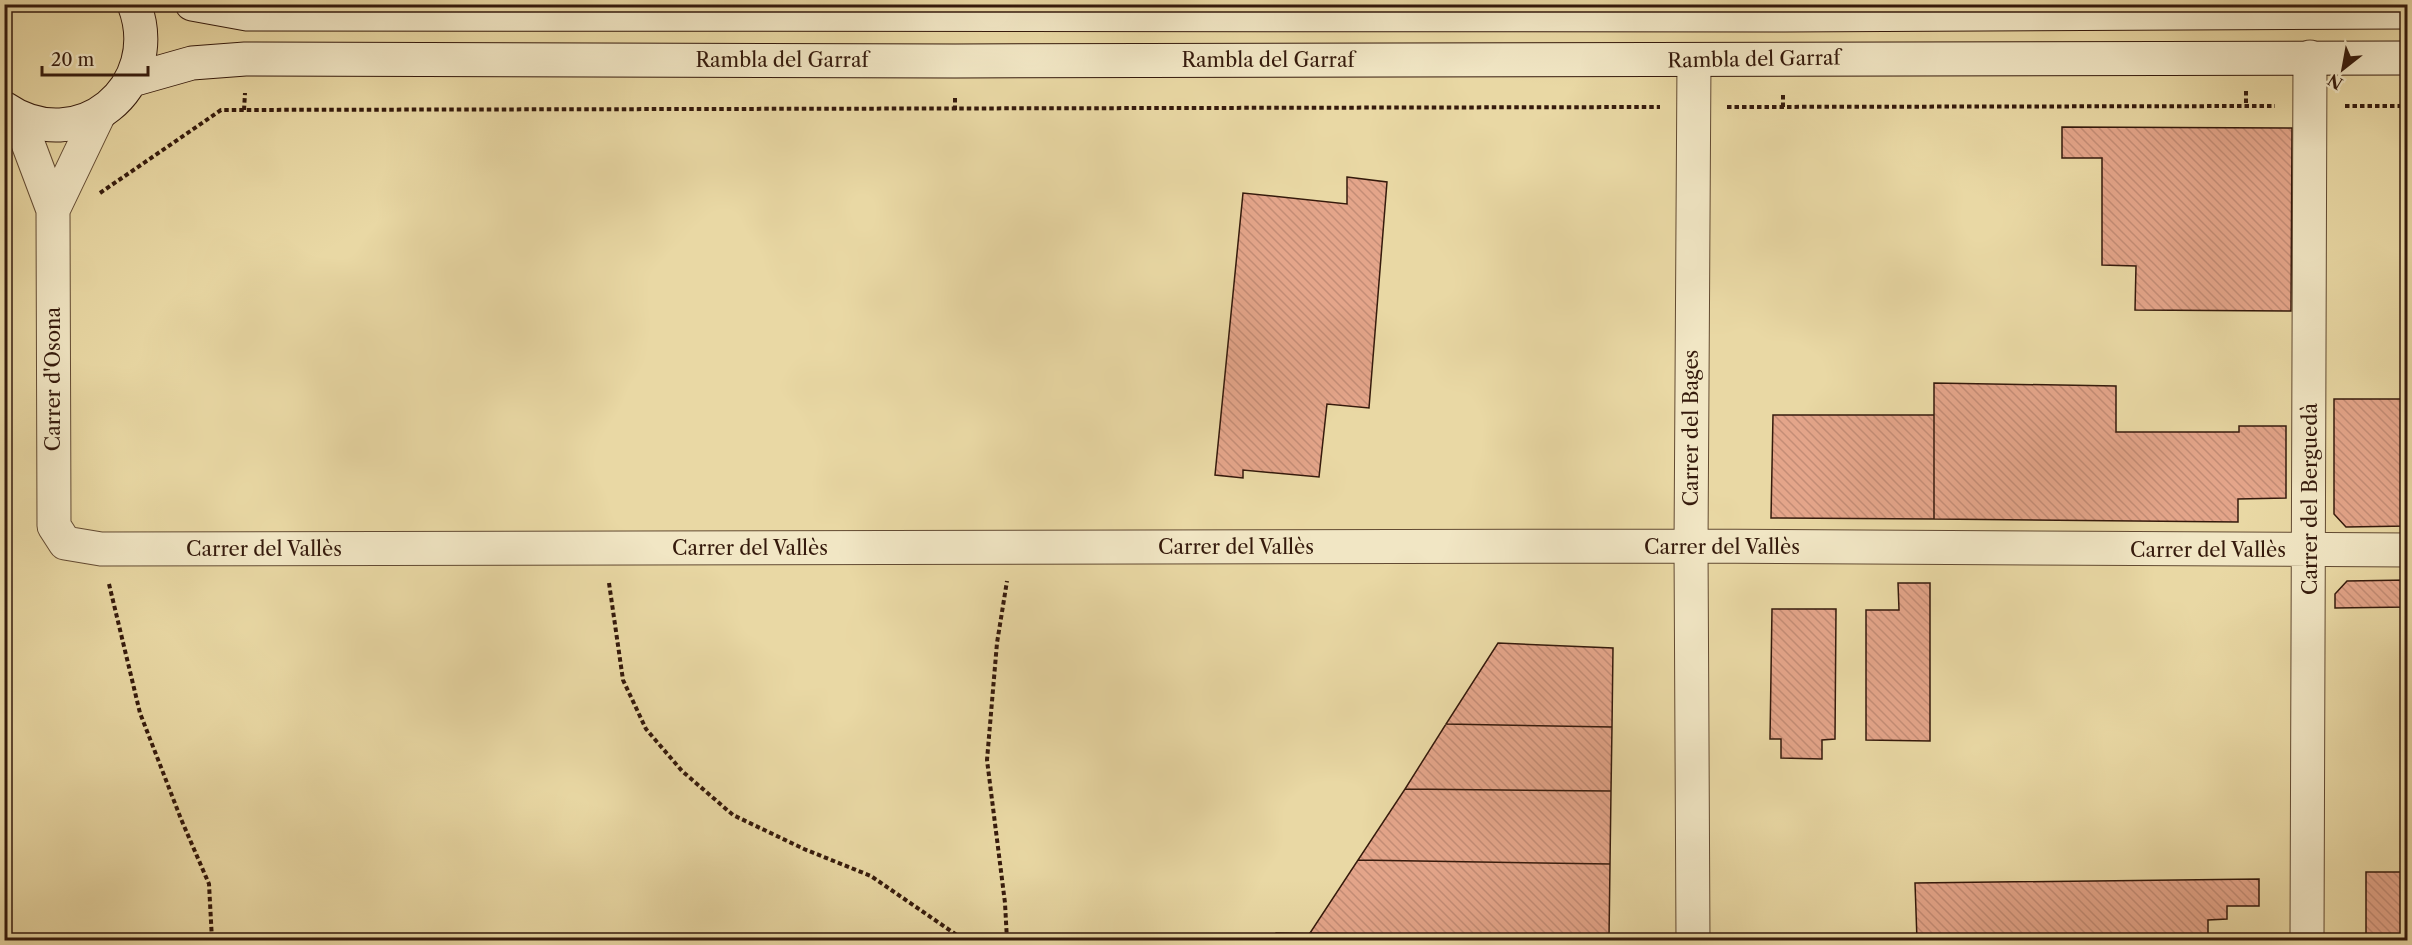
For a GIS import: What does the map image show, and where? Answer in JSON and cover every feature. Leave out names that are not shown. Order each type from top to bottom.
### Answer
[{"type":"street","points":[[11,112],[37,124],[58,125],[79,122],[99,114],[118,99],[132,80],[139,59],[141,38],[134,4]]},
{"type":"street","points":[[192,4],[247,14],[1019,10],[2408,12]]},
{"type":"street","name":"Carrer del Berguedà","points":[[2307,940],[2310,551],[2308,106],[2310,57]]},
{"type":"street","name":"Rambla del Garraf","points":[[132,80],[192,63],[245,59],[944,61],[2408,58]]},
{"type":"street","name":"Carrer del Bages","points":[[1693,940],[1690,546],[1694,60]]},
{"type":"street","name":"Carrer d'Osona","points":[[11,112],[53,210],[54,525],[65,543]]},
{"type":"street","name":"Carrer d'Osona","points":[[53,210],[99,114]]},
{"type":"street","name":"Carrer del Vallès","points":[[65,543],[101,549],[1690,546],[2408,550]]},
{"type":"path","points":[[53,210],[84,204],[220,110],[2408,106]]},
{"type":"path","points":[[1007,940],[1005,903],[987,760],[997,643],[1014,547]]},
{"type":"path","points":[[606,548],[623,680],[646,729],[682,771],[733,815],[804,849],[871,876],[964,940]]},
{"type":"path","points":[[101,549],[141,713],[181,819],[209,884],[212,940]]},
{"type":"building","points":[[2062,127],[2292,128],[2291,311],[2135,310],[2136,266],[2102,265],[2102,158],[2062,158]]},
{"type":"building","points":[[1347,177],[1387,182],[1369,408],[1327,404],[1319,477],[1243,470],[1243,478],[1215,475],[1243,193],[1347,204]]},
{"type":"building","points":[[1934,383],[2116,386],[2116,432],[2239,432],[2239,426],[2286,426],[2286,498],[2238,499],[2238,522],[1934,519]]},
{"type":"building","points":[[2334,399],[2408,399],[2408,526],[2346,527],[2334,514]]},
{"type":"building","points":[[1773,415],[1934,415],[1934,519],[1771,518]]},
{"type":"building","points":[[2408,580],[2408,607],[2335,608],[2335,594],[2347,581]]},
{"type":"building","points":[[1898,583],[1930,583],[1930,741],[1866,740],[1866,610],[1899,610]]},
{"type":"building","points":[[1772,609],[1836,609],[1835,739],[1822,740],[1822,759],[1781,758],[1781,739],[1770,739]]},
{"type":"building","points":[[1498,643],[1613,648],[1612,727],[1446,724]]},
{"type":"building","points":[[1446,724],[1612,727],[1611,791],[1405,789]]},
{"type":"building","points":[[1405,789],[1611,791],[1610,864],[1358,860]]},
{"type":"building","points":[[1358,860],[1610,864],[1609,938],[1310,933]]},
{"type":"building","points":[[2366,872],[2408,872],[2408,940],[2366,940]]},
{"type":"building","points":[[2259,879],[2259,906],[2227,906],[2227,919],[2208,920],[2208,940],[1917,940],[1915,883]]},
{"type":"building","points":[[1276,933],[1609,938],[1609,940],[1271,940]]}]
